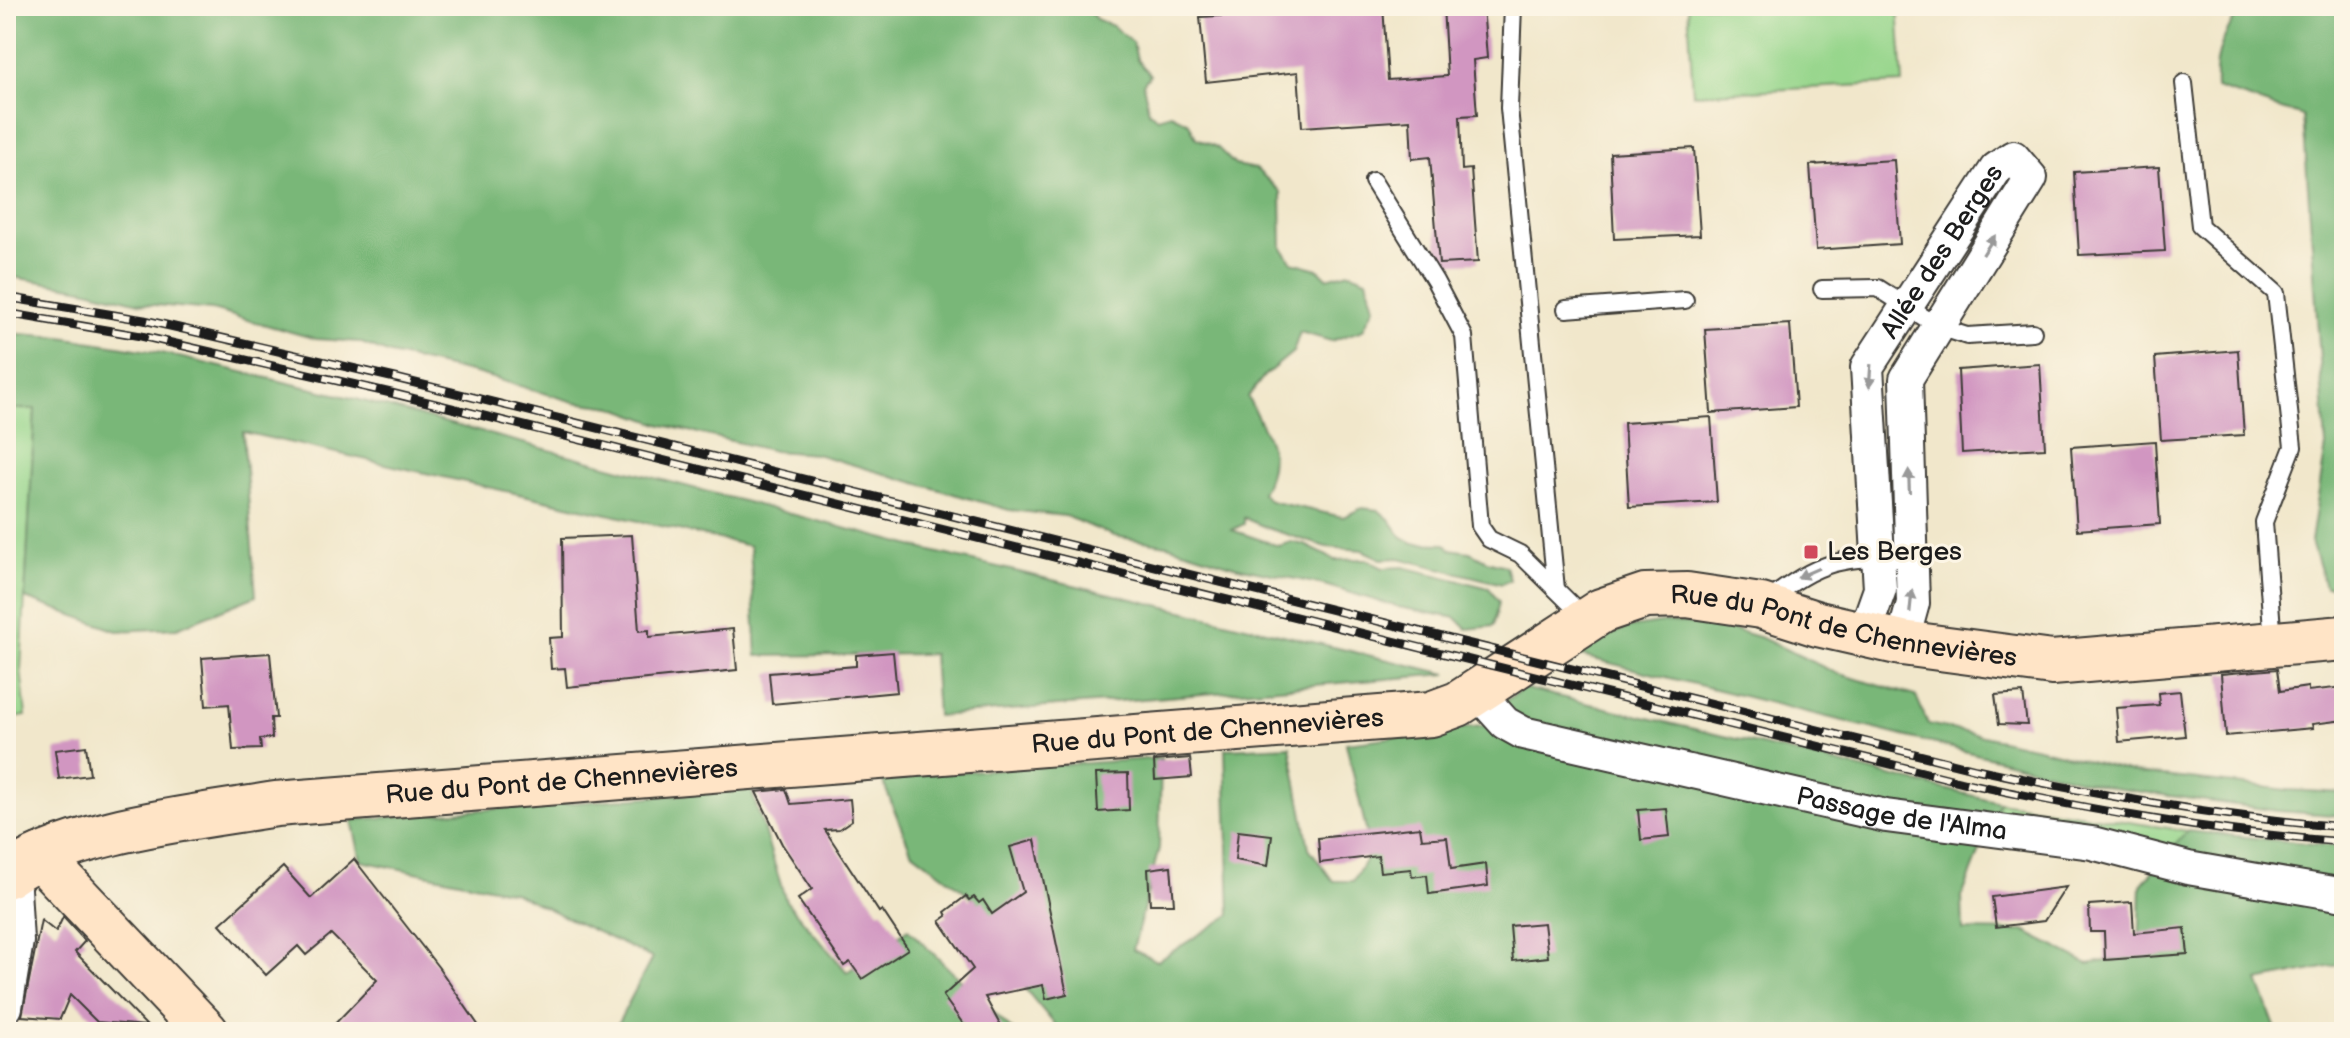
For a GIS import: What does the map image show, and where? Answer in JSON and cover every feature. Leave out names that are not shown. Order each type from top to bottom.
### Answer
[{"type":"main road","name":"Rue du Pont de Chennevières","points":[[20,868],[106,835],[276,804],[1431,714],[1458,704],[1601,611],[1645,596],[1687,595],[1761,606],[1818,624],[1883,638],[2052,663],[2344,638]]},
{"type":"main road","points":[[20,868],[206,1032]]},
{"type":"street","name":"Allée des Berges","points":[[1883,638],[1913,603],[1895,558],[1867,367],[1996,169],[2013,157],[2031,178],[1906,379],[1895,558]]},
{"type":"street","name":"Passage de l'Alma","points":[[1477,692],[1505,723],[1523,733],[1886,816],[2092,843],[2188,868],[2344,895]]},
{"type":"street","points":[[6,1007],[17,941],[20,868]]},
{"type":"lane","points":[[1513,6],[1509,108],[1556,589]]},
{"type":"lane","points":[[2184,83],[2200,226],[2276,293],[2293,447],[2264,522],[2273,643]]},
{"type":"lane","points":[[1373,181],[1435,281],[1464,336],[1480,526],[1489,539],[1520,554],[1587,620]]},
{"type":"lane","points":[[1822,289],[1878,288],[1939,327],[1967,336],[2033,332]]},
{"type":"lane","points":[[1566,309],[1685,300]]},
{"type":"lane","points":[[1761,606],[1797,578],[1834,562],[1850,558],[1895,558]]},
{"type":"green space","points":[[6,6],[1085,6],[1096,19],[1113,26],[1133,43],[1137,59],[1150,75],[1143,84],[1149,112],[1158,118],[1171,114],[1189,123],[1196,138],[1217,147],[1235,165],[1256,169],[1281,192],[1282,248],[1292,262],[1318,269],[1327,278],[1349,272],[1367,279],[1374,307],[1363,330],[1331,341],[1300,332],[1293,352],[1264,376],[1248,397],[1271,454],[1268,478],[1262,493],[1270,501],[1343,517],[1362,508],[1378,510],[1402,537],[1413,543],[1445,544],[1450,549],[1470,552],[1506,566],[1510,580],[1502,584],[1399,558],[1381,559],[1362,550],[1326,547],[1244,518],[1244,524],[1232,530],[1279,546],[1291,542],[1305,545],[1335,560],[1365,559],[1383,568],[1403,567],[1489,588],[1499,602],[1494,626],[1467,629],[1456,618],[1398,607],[1324,585],[1238,567],[1167,545],[1114,536],[1065,516],[1009,510],[816,454],[774,451],[659,424],[613,407],[574,402],[479,374],[390,354],[359,342],[316,339],[212,310],[143,304],[84,289],[6,276]]},
{"type":"green space","points":[[1688,6],[1898,6],[1903,83],[1693,94]]},
{"type":"green space","points":[[2242,6],[2344,6],[2344,587],[2325,587],[2311,541],[2326,446],[2303,116],[2216,88],[2222,44]]},
{"type":"green space","points":[[6,333],[61,337],[162,353],[360,400],[939,553],[1447,674],[937,716],[933,654],[757,656],[750,546],[243,432],[256,596],[177,628],[117,631],[25,598],[35,409],[6,409]]},
{"type":"green space","points":[[6,409],[35,409],[21,669],[26,716],[6,719]]},
{"type":"green space","points":[[1667,622],[1717,625],[1762,638],[1836,673],[1916,696],[1928,724],[2136,773],[2344,793],[2344,816],[2278,811],[2113,788],[1569,653],[1626,628]]},
{"type":"green space","points":[[1523,688],[1999,802],[1962,897],[1963,930],[2024,931],[2088,964],[2139,956],[2141,885],[2187,831],[2344,847],[2344,964],[2258,981],[2277,1032],[1061,1032],[1026,990],[997,924],[966,892],[911,851],[881,777],[1161,758],[1159,848],[1133,950],[1157,961],[1230,915],[1225,749],[1290,746],[1309,848],[1333,881],[1353,881],[1371,851],[1346,743],[1489,725],[1503,703]]},
{"type":"green space","points":[[751,789],[786,901],[847,972],[908,929],[1014,1032],[620,1032],[616,1027],[652,958],[513,892],[361,861],[352,820]]},
{"type":"green space","points":[[1999,802],[2187,831],[2170,850],[1996,810]]},
{"type":"building","points":[[1300,6],[1383,6],[1388,80],[1447,76],[1443,6],[1483,6],[1487,58],[1473,60],[1477,115],[1460,116],[1462,170],[1471,169],[1478,262],[1439,264],[1430,157],[1412,159],[1410,120],[1302,127],[1298,72],[1206,82],[1200,17]]},
{"type":"building","points":[[1694,148],[1700,235],[1614,239],[1610,153]]},
{"type":"building","points":[[1894,160],[1900,244],[1816,250],[1810,165]]},
{"type":"building","points":[[2159,167],[2165,251],[2079,255],[2074,172]]},
{"type":"building","points":[[1790,324],[1796,407],[1711,413],[1705,329]]},
{"type":"building","points":[[2238,350],[2244,435],[2161,440],[2155,357]]},
{"type":"building","points":[[2040,364],[2045,448],[1962,453],[1958,370]]},
{"type":"building","points":[[1711,417],[1717,502],[1629,507],[1624,423]]},
{"type":"building","points":[[2155,441],[2160,524],[2077,530],[2071,447]]},
{"type":"building","points":[[632,535],[639,631],[649,630],[649,637],[733,629],[737,670],[567,687],[565,668],[551,669],[549,638],[563,637],[562,538]]},
{"type":"building","points":[[893,652],[897,692],[772,704],[769,673],[856,666],[856,655]]},
{"type":"building","points":[[270,653],[276,718],[271,718],[272,738],[260,739],[261,749],[233,750],[229,704],[206,706],[202,658]]},
{"type":"building","points":[[2277,669],[2280,691],[2344,687],[2344,720],[2312,724],[2313,728],[2226,736],[2221,674]]},
{"type":"building","points":[[2180,691],[2185,736],[2119,742],[2116,708],[2159,705],[2158,693]]},
{"type":"building","points":[[2023,693],[2027,725],[1999,724],[1995,695]]},
{"type":"building","points":[[86,746],[90,775],[59,779],[55,750]]},
{"type":"building","points":[[1190,758],[1192,777],[1155,780],[1154,761]]},
{"type":"building","points":[[1128,773],[1129,810],[1098,812],[1096,774]]},
{"type":"building","points":[[786,789],[791,804],[850,799],[852,820],[839,829],[825,830],[879,912],[882,910],[908,949],[862,979],[850,962],[844,966],[798,899],[812,889],[782,844],[756,792]]},
{"type":"building","points":[[1666,808],[1669,837],[1641,840],[1638,810]]},
{"type":"building","points":[[1420,827],[1422,839],[1447,837],[1451,869],[1486,864],[1488,886],[1429,894],[1427,875],[1412,877],[1411,869],[1380,872],[1378,856],[1320,863],[1318,838]]},
{"type":"building","points":[[1238,831],[1272,835],[1268,866],[1235,860]]},
{"type":"building","points":[[1035,840],[1067,994],[1046,999],[1043,985],[985,997],[1004,1032],[969,1032],[943,996],[973,969],[940,921],[947,916],[945,912],[966,896],[969,900],[974,897],[979,903],[983,900],[992,914],[1023,892],[1010,847]]},
{"type":"building","points":[[354,859],[439,968],[483,1032],[327,1032],[377,980],[331,934],[306,955],[298,946],[266,975],[220,924],[283,867],[311,898]]},
{"type":"building","points":[[1171,866],[1174,904],[1150,904],[1148,869]]},
{"type":"building","points":[[2066,887],[2044,921],[1996,927],[1992,897]]},
{"type":"building","points":[[2132,902],[2134,933],[2185,928],[2188,954],[2105,960],[2104,932],[2090,932],[2089,905]]},
{"type":"building","points":[[63,917],[85,941],[75,952],[147,1026],[97,1022],[70,995],[60,1019],[22,1016],[41,920],[56,932]]},
{"type":"building","points":[[1544,923],[1548,957],[1513,961],[1510,926]]},
{"type":"railway","points":[[6,297],[144,320],[395,378],[1976,769],[2159,804],[2344,827]]},
{"type":"railway","points":[[6,313],[141,336],[391,393],[1971,784],[2157,820],[2344,842]]},
{"type":"place","name":"Les Berges","points":[[1811,552]]}]
